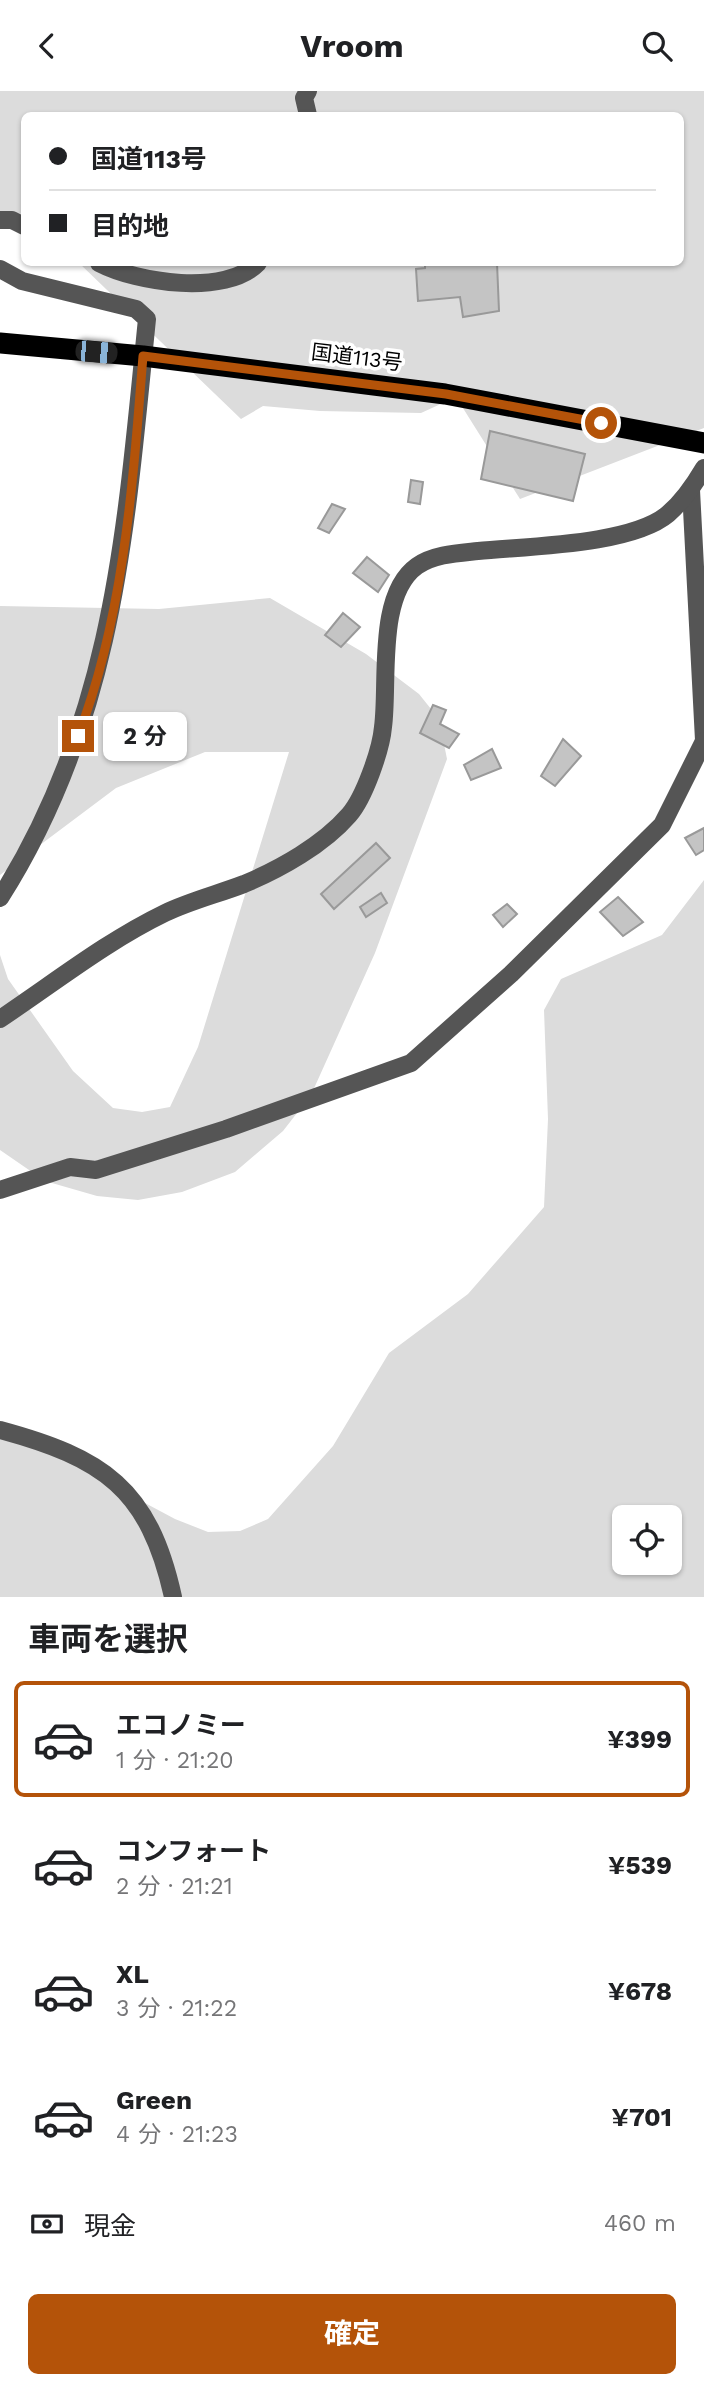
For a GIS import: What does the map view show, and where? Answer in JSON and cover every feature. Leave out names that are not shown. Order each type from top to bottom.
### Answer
[{"type":"highway","name":"国道113号","points":[[0,343],[143,356],[446,394],[704,443]]},
{"type":"street","points":[[307,112],[304,99],[308,91]]},
{"type":"street","points":[[0,220],[12,220],[21,224]]},
{"type":"street","points":[[108,266],[151,280],[209,283],[248,273],[255,266]]},
{"type":"street","points":[[0,269],[22,281],[136,309],[147,319],[126,524],[108,632],[86,714],[52,801],[0,898]]},
{"type":"street","points":[[0,1019],[163,914],[243,884],[282,864],[327,836],[351,813],[378,753],[383,727],[386,642],[396,600],[404,581],[416,567],[428,560],[461,553],[614,536],[667,515],[691,490],[704,468]]},
{"type":"street","points":[[0,1190],[70,1167],[96,1170],[226,1129],[411,1063],[511,974],[662,825],[704,739],[691,490]]},
{"type":"street","points":[[0,1430],[83,1459],[114,1479],[136,1504],[155,1537],[173,1597]]},
{"type":"shaded area","points":[[0,91],[704,91],[704,428],[520,499],[456,397],[421,413],[320,411],[263,406],[241,419],[82,266],[684,266],[684,112],[21,112],[21,214],[0,212]]},
{"type":"shaded area","points":[[270,598],[366,654],[419,694],[439,719],[447,759],[375,953],[311,1095],[283,1131],[235,1172],[182,1192],[138,1200],[97,1196],[45,1181],[0,1150],[0,955],[8,979],[73,1071],[113,1108],[142,1112],[170,1107],[198,1047],[289,752],[205,752],[116,788],[0,875],[0,606],[159,609]]},
{"type":"shaded area","points":[[704,880],[704,1597],[0,1597],[0,1433],[25,1439],[175,1519],[208,1532],[240,1531],[268,1519],[333,1446],[389,1353],[468,1294],[544,1207],[548,1119],[544,1010],[561,979],[662,935]]},
{"type":"building","points":[[497,266],[499,311],[463,317],[460,297],[418,301],[416,269]]},
{"type":"building","points":[[490,431],[585,454],[573,501],[481,479]]},
{"type":"building","points":[[411,480],[423,482],[420,504],[408,502]]},
{"type":"building","points":[[332,504],[345,509],[329,533],[318,528]]},
{"type":"building","points":[[367,557],[389,575],[378,592],[353,573]]},
{"type":"building","points":[[343,613],[360,627],[341,647],[325,635]]},
{"type":"building","points":[[433,705],[446,710],[440,724],[459,734],[449,748],[420,733]]},
{"type":"building","points":[[563,739],[581,756],[555,786],[541,776]]},
{"type":"building","points":[[492,749],[501,768],[471,780],[464,765]]},
{"type":"building","points":[[704,828],[704,850],[696,855],[685,838]]},
{"type":"building","points":[[376,843],[390,858],[334,909],[321,894]]},
{"type":"building","points":[[381,893],[387,903],[366,917],[360,907]]},
{"type":"building","points":[[618,897],[643,922],[623,936],[600,912]]},
{"type":"building","points":[[507,904],[517,914],[503,927],[493,915]]},
{"type":"route","points":[[78,736],[108,632],[124,537],[143,356],[446,394],[601,423]]}]
